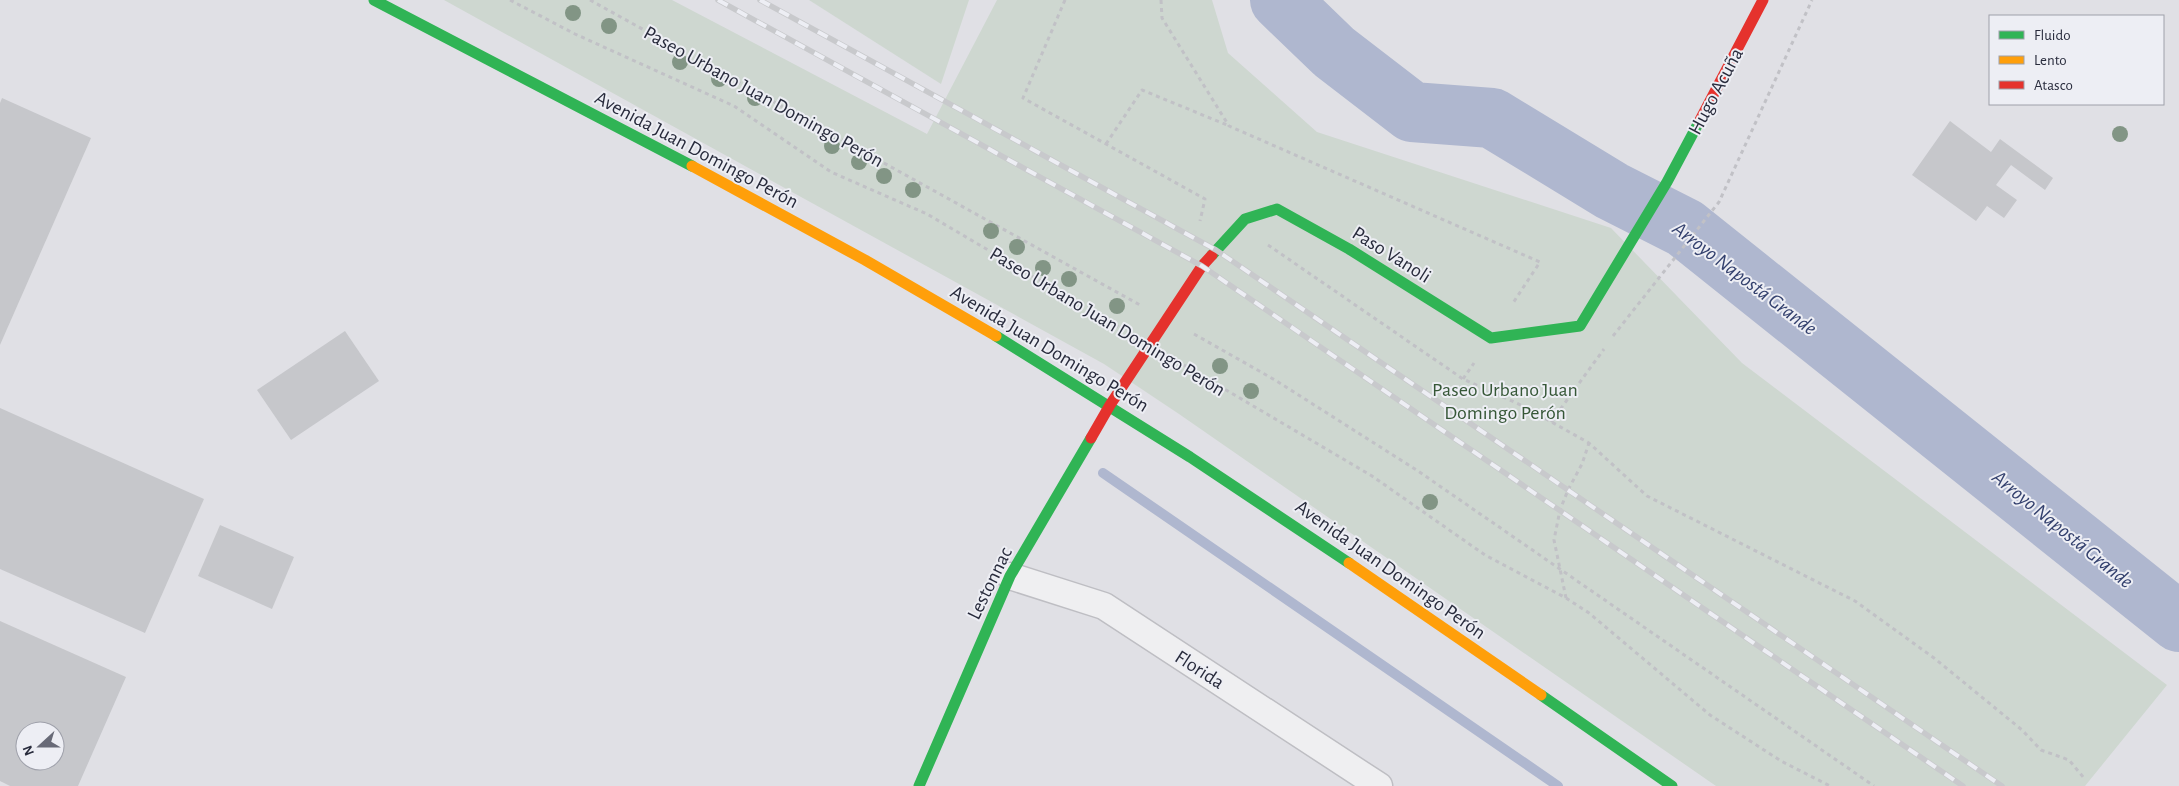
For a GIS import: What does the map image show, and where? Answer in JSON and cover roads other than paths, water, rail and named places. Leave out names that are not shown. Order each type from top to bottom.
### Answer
[{"type":"main road","name":"Avenida Juan Domingo Perón","points":[[374,0],[682,160],[1020,350],[1289,521],[1672,786]]},
{"type":"main road","name":"Hugo Acuña","points":[[1491,338],[1580,326],[1668,182],[1763,0]]},
{"type":"main road","name":"Paso Vanoli","points":[[1110,406],[1202,266],[1245,219],[1277,208],[1349,249],[1491,338]]},
{"type":"main road","name":"Lestonnac","points":[[919,786],[1010,576],[1110,406]]},
{"type":"street","name":"Florida","points":[[1010,576],[1104,606],[1344,776],[1379,786]]},
{"type":"waterway","name":"Arroyo Napostá Grande","points":[[1280,0],[1334,52],[1412,112],[1492,118],[1612,191],[1685,228],[2179,622]]},
{"type":"waterway","points":[[1103,473],[1558,786]]},
{"type":"railway","points":[[718,0],[1202,266],[1963,786]]},
{"type":"railway","points":[[760,0],[1216,250],[2002,786]]},
{"type":"park label","name":"Paseo Urbano Juan Domingo Perón","points":[[1505,400]]}]
